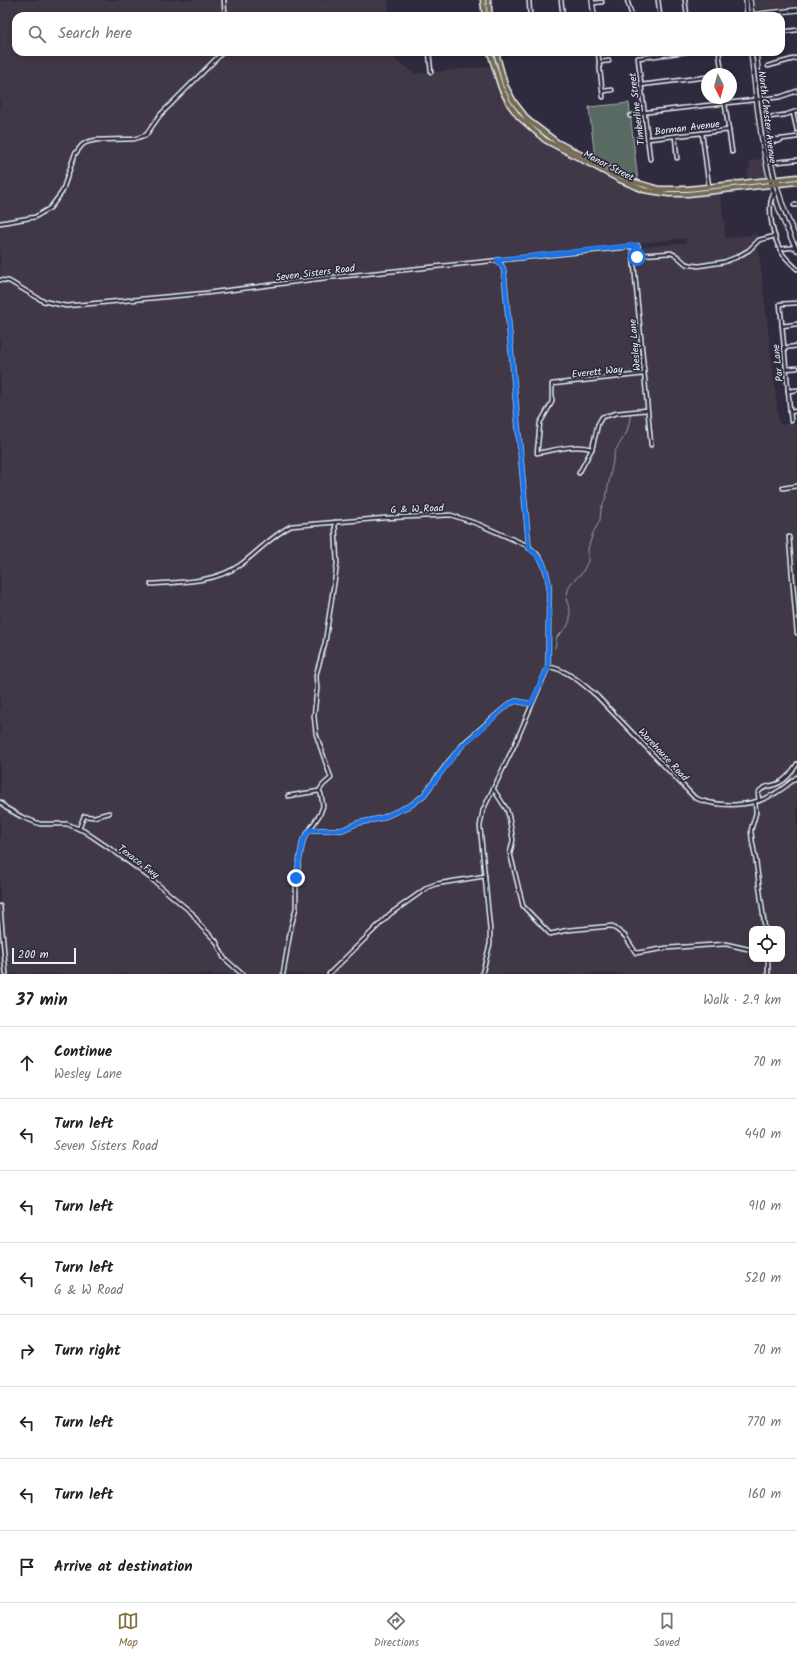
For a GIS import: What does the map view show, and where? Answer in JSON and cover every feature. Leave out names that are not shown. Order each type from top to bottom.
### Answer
[{"type":"main road","points":[[483,0],[484,12]]},
{"type":"main road","points":[[488,0],[490,12]]},
{"type":"main road","points":[[746,0],[747,12]]},
{"type":"main road","points":[[750,0],[752,12]]},
{"type":"main road","points":[[592,2],[593,12]]},
{"type":"main road","points":[[779,12],[797,10]]},
{"type":"main road","name":"Manor Street","points":[[491,56],[500,87],[519,118],[545,140],[620,180],[644,190],[669,194],[688,194],[797,182]]},
{"type":"main road","name":"Manor Street","points":[[497,56],[503,80],[514,102],[528,120],[553,139],[622,176],[645,185],[669,190],[797,177]]},
{"type":"main road","name":"North Chester Avenue","points":[[752,56],[763,154],[784,211],[797,240]]},
{"type":"main road","name":"North Chester Avenue","points":[[757,56],[772,180]]},
{"type":"main road","name":"North Chester Avenue","points":[[774,185],[773,195],[796,248]]},
{"type":"street","points":[[224,0],[226,12]]},
{"type":"street","points":[[529,0],[530,12]]},
{"type":"street","points":[[562,0],[563,12]]},
{"type":"street","points":[[627,0],[631,12]]},
{"type":"street","points":[[658,0],[660,12]]},
{"type":"street","points":[[685,0],[686,12]]},
{"type":"street","points":[[592,2],[602,2]]},
{"type":"street","points":[[785,32],[797,30]]},
{"type":"street","points":[[0,223],[35,217],[44,213],[61,196],[72,158],[82,145],[96,140],[134,139],[146,135],[160,115],[220,56]]},
{"type":"street","points":[[429,56],[431,72]]},
{"type":"street","points":[[598,56],[603,97]]},
{"type":"street","name":"Timberline Street","points":[[650,159],[638,58],[654,56]]},
{"type":"street","points":[[720,56],[721,68]]},
{"type":"street","points":[[768,66],[797,58]]},
{"type":"street","points":[[599,62],[609,61]]},
{"type":"street","points":[[641,85],[701,78]]},
{"type":"street","points":[[603,91],[612,90]]},
{"type":"street","points":[[737,102],[784,96],[797,91]]},
{"type":"street","points":[[630,116],[644,112],[716,104]]},
{"type":"street","points":[[725,104],[732,152]]},
{"type":"street","points":[[769,116],[793,113],[797,111]]},
{"type":"street","points":[[793,113],[797,130]]},
{"type":"street","name":"Borman Avenue","points":[[648,139],[729,130]]},
{"type":"street","points":[[702,133],[710,187]]},
{"type":"street","points":[[675,136],[677,158]]},
{"type":"street","points":[[766,141],[779,141],[782,138],[797,137]]},
{"type":"street","points":[[777,162],[797,160]]},
{"type":"street","points":[[773,195],[771,206],[775,236],[780,249],[787,260],[797,269]]},
{"type":"street","points":[[634,261],[640,255],[670,253],[677,256],[686,264],[698,266],[724,262],[749,250],[759,240],[775,236]]},
{"type":"street","name":"Wesley Lane","points":[[638,246],[633,252],[651,445]]},
{"type":"street","name":"Seven Sisters Road","points":[[0,280],[8,281],[43,300],[66,306],[207,293],[325,278],[638,246]]},
{"type":"street","points":[[780,249],[796,248]]},
{"type":"street","points":[[497,260],[504,272],[529,548]]},
{"type":"street","name":"Par Lane","points":[[791,420],[780,304],[797,303]]},
{"type":"street","points":[[782,326],[797,324]]},
{"type":"street","points":[[783,348],[797,346]]},
{"type":"street","points":[[786,370],[797,368]]},
{"type":"street","name":"Everett Way","points":[[592,449],[570,448],[537,453],[540,423],[552,402],[552,384],[644,374]]},
{"type":"street","points":[[788,391],[797,390]]},
{"type":"street","points":[[579,473],[592,449],[598,424],[602,418],[617,413],[647,410]]},
{"type":"street","points":[[790,412],[797,411]]},
{"type":"street","points":[[783,488],[797,486]]},
{"type":"street","name":"G & W Road","points":[[151,584],[203,580],[219,576],[240,565],[280,532],[291,526],[384,518],[452,515],[478,524],[529,548],[542,561],[549,585],[548,667],[515,744],[483,810],[481,820],[484,876],[490,930],[490,944],[482,974]]},
{"type":"street","points":[[288,796],[319,791],[331,778],[316,734],[314,716],[317,688],[316,675],[325,644],[337,564],[335,522]]},
{"type":"street","points":[[789,537],[797,632]]},
{"type":"street","name":"Warehouse Road","points":[[548,667],[556,668],[586,686],[695,798],[708,803],[722,804],[757,802],[775,794],[797,777]]},
{"type":"street","points":[[310,830],[342,830],[358,823],[382,818],[411,805],[424,795],[459,749],[509,704],[516,701],[531,704]]},
{"type":"street","points":[[765,926],[752,840],[752,825],[756,813],[758,793],[760,789],[778,784],[788,777],[797,764]]},
{"type":"street","points":[[494,790],[509,817],[513,840],[510,852],[523,906],[550,934],[568,930],[612,926],[625,936],[636,953],[667,948],[726,944],[749,949]]},
{"type":"street","points":[[282,974],[290,927],[296,908],[297,870],[303,840],[323,806],[319,791]]},
{"type":"street","name":"Texaco Fwy","points":[[0,802],[6,808],[22,817],[40,824],[67,824],[84,831],[118,854],[149,877],[192,913],[201,926],[216,941],[224,958],[242,974]]},
{"type":"street","points":[[79,829],[84,816],[94,817],[108,813]]},
{"type":"street","points":[[329,974],[390,914],[428,887],[436,884],[484,876]]},
{"type":"street","points":[[0,906],[6,974]]},
{"type":"street","points":[[768,962],[768,974]]},
{"type":"shaded area","points":[[0,0],[388,0],[389,12],[12,12],[12,56],[395,56],[397,61],[416,74],[490,66],[496,82],[499,109],[498,89],[516,116],[545,141],[586,160],[624,185],[642,192],[658,196],[674,197],[720,193],[726,238],[757,234],[779,424],[797,424],[797,974],[0,974]],"holes":[[[686,238],[686,243],[516,259],[516,257]]]},
{"type":"shaded area","points":[[753,0],[796,0],[797,6],[755,10]]},
{"type":"shaded area","points":[[762,159],[766,178],[748,180],[747,170],[750,169],[749,161]]},
{"type":"green space","points":[[629,103],[638,181],[595,159],[589,107]]},
{"type":"waterway","points":[[555,648],[557,637],[567,627],[570,620],[570,610],[566,599],[568,590],[571,583],[582,573],[588,561],[588,549],[593,533],[600,520],[601,509],[606,497],[615,451],[627,432],[631,413]]},
{"type":"route","points":[[296,878],[302,853],[303,840],[305,835],[310,830],[338,831],[358,823],[382,818],[404,809],[424,795],[459,749],[509,704],[516,701],[531,704],[548,667],[549,585],[542,561],[536,553],[529,548],[504,272],[501,264],[497,260],[637,245],[638,246],[633,252],[634,261],[637,257]]}]
